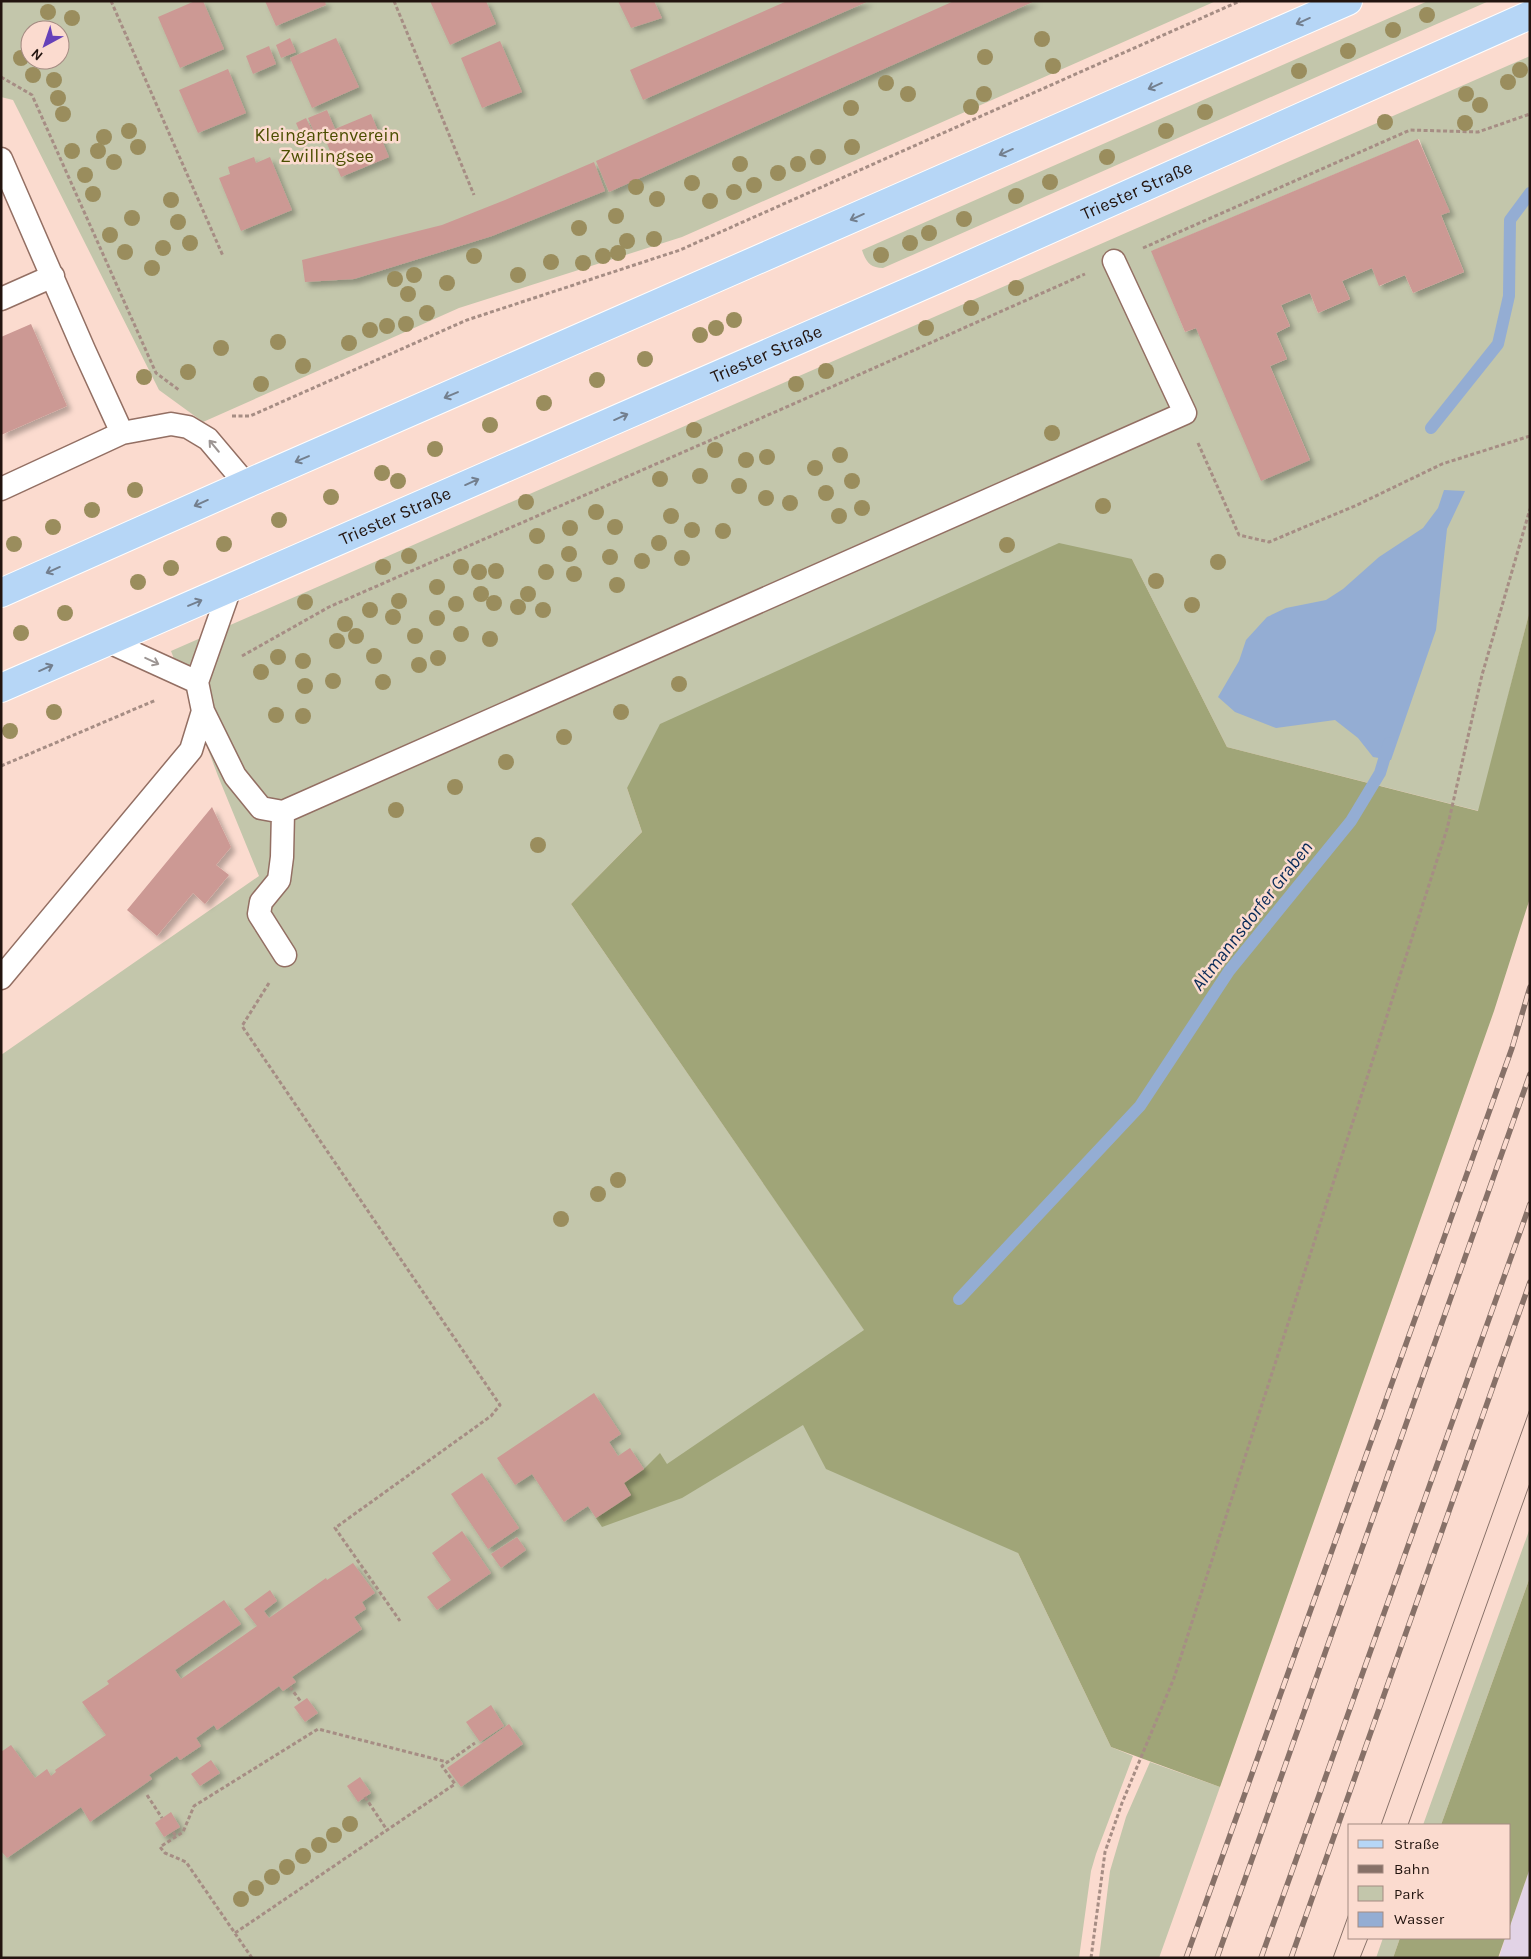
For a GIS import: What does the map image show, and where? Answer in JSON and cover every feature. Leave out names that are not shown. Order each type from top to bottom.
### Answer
[{"type":"main road","points":[[1,593],[1348,1]]},
{"type":"main road","name":"Triester Straße","points":[[1,688],[929,282],[1530,15]]},
{"type":"lane","points":[[1,159],[122,433]]},
{"type":"lane","points":[[230,588],[197,682],[203,711],[235,776],[261,808],[283,812],[1185,413],[1114,261]]},
{"type":"lane","points":[[1,299],[53,276]]},
{"type":"lane","points":[[1,489],[122,433],[171,424],[188,427],[208,440],[246,484]]},
{"type":"lane","points":[[107,641],[197,682]]},
{"type":"lane","points":[[1,978],[191,750],[203,711]]},
{"type":"lane","points":[[283,812],[282,857],[279,880],[261,902],[259,914],[285,954]]},
{"type":"path","points":[[111,1],[223,256]]},
{"type":"path","points":[[394,1],[474,195]]},
{"type":"path","points":[[223,415],[250,416],[467,320],[680,250],[1240,1]]},
{"type":"path","points":[[1,77],[32,95],[156,373],[185,394]]},
{"type":"path","points":[[1,766],[197,682],[329,607],[791,405],[1410,130],[1478,132],[1530,114]]},
{"type":"path","points":[[1185,413],[1239,536],[1269,542],[1357,505],[1442,464],[1530,436]]},
{"type":"path","points":[[1091,1958],[1105,1852],[1122,1803],[1174,1678],[1447,829],[1482,675],[1530,509]]},
{"type":"path","points":[[285,954],[242,1026],[500,1405],[491,1416],[335,1528],[400,1621]]},
{"type":"path","points":[[290,1687],[301,1702]]},
{"type":"path","points":[[252,1958],[186,1862],[165,1853],[160,1847],[183,1832],[194,1806],[318,1729],[447,1762]]},
{"type":"path","points":[[235,1933],[455,1784],[442,1766],[475,1743]]},
{"type":"path","points":[[147,1795],[162,1818]]},
{"type":"path","points":[[365,1797],[387,1830]]},
{"type":"path","points":[[172,1832],[176,1836]]},
{"type":"shaded area","points":[[1530,1868],[1530,1958],[1499,1958],[1505,1939],[1511,1939],[1511,1923]]},
{"type":"green space","name":"Kleingartenverein Zwillingsee","points":[[1,1],[1216,1],[682,237],[459,308],[203,422],[159,390],[13,100],[1,97]]},
{"type":"green space","points":[[1428,1],[1489,1],[883,268],[869,264],[865,258],[862,250]]},
{"type":"green space","points":[[1530,56],[1530,610],[1479,811],[1227,747],[1132,559],[627,788],[642,832],[571,904],[1018,1553],[1111,1747],[1133,1756],[1091,1871],[1079,1958],[1,1958],[1,1055],[259,876],[218,776],[171,651]],"holes":[[[1419,139],[1449,211],[1441,215],[1464,272],[1413,293],[1405,275],[1380,286],[1372,268],[1342,281],[1350,299],[1318,313],[1310,293],[1281,305],[1290,326],[1276,333],[1287,359],[1270,366],[1310,460],[1196,328],[1185,332],[1152,251]]]},
{"type":"green space","points":[[1059,543],[1132,559],[1227,747],[1478,811],[1530,610],[1530,898],[1494,1011],[1220,1787],[1111,1747],[1018,1553],[826,1469],[803,1425],[682,1498],[602,1527],[596,1518],[631,1495],[624,1483],[644,1469],[660,1453],[667,1464],[864,1330],[571,904],[642,832],[627,788],[660,724]]},
{"type":"green space","points":[[1530,1528],[1530,1577],[1441,1824],[1423,1824]]},
{"type":"green space","points":[[1530,1577],[1530,1868],[1511,1923],[1511,1824],[1441,1824]]},
{"type":"green space","points":[[1150,1762],[1220,1787],[1159,1958],[1099,1958],[1110,1871],[1126,1817]]},
{"type":"green space","points":[[1383,1939],[1400,1939],[1393,1958],[1376,1958]]},
{"type":"green space","points":[[1400,1939],[1505,1939],[1498,1958],[1393,1958]]},
{"type":"water","points":[[1444,490],[1465,491],[1447,529],[1436,630],[1391,760],[1373,757],[1358,738],[1335,720],[1276,728],[1235,712],[1218,697],[1239,661],[1246,640],[1267,617],[1286,608],[1326,600],[1343,589],[1379,557],[1423,528],[1438,508]]},
{"type":"building","points":[[195,1],[203,1],[224,49],[180,68],[158,17]]},
{"type":"building","points":[[265,1],[325,1],[326,5],[276,26]]},
{"type":"building","points":[[430,1],[486,1],[496,24],[450,45]]},
{"type":"building","points":[[618,1],[654,1],[662,18],[631,28]]},
{"type":"building","points":[[787,1],[869,1],[643,100],[630,70]]},
{"type":"building","points":[[954,1],[1035,1],[609,192],[596,161]]},
{"type":"building","points":[[290,38],[296,52],[281,58],[276,45]]},
{"type":"building","points":[[336,38],[359,87],[312,108],[290,58]]},
{"type":"building","points":[[500,41],[522,92],[482,108],[461,58]]},
{"type":"building","points":[[269,46],[276,64],[253,74],[246,56]]},
{"type":"building","points":[[228,69],[246,113],[198,133],[179,90]]},
{"type":"building","points":[[327,110],[335,129],[371,114],[389,157],[341,177],[323,134],[316,137],[308,118]]},
{"type":"building","points":[[306,118],[313,132],[302,137],[296,123]]},
{"type":"building","points":[[1418,139],[1450,212],[1441,215],[1464,272],[1413,293],[1405,275],[1379,286],[1372,268],[1342,281],[1350,299],[1318,313],[1310,293],[1281,305],[1290,326],[1276,333],[1287,359],[1270,366],[1310,460],[1261,481],[1196,328],[1185,332],[1151,251]]},
{"type":"building","points":[[254,157],[256,163],[270,157],[292,210],[241,231],[219,178],[230,174],[228,167]]},
{"type":"building","points":[[594,162],[605,191],[492,236],[354,279],[305,282],[302,260],[442,225]]},
{"type":"building","points":[[31,324],[67,406],[1,435],[1,337]]},
{"type":"building","points":[[212,807],[231,847],[216,865],[229,875],[205,904],[193,893],[157,936],[127,910]]},
{"type":"building","points":[[594,1393],[621,1434],[609,1442],[618,1456],[630,1448],[644,1469],[624,1483],[631,1495],[596,1518],[588,1506],[564,1522],[532,1474],[515,1485],[497,1458]]},
{"type":"building","points":[[482,1473],[519,1528],[488,1549],[451,1494]]},
{"type":"building","points":[[462,1531],[491,1573],[437,1610],[427,1597],[451,1580],[432,1553]]},
{"type":"building","points":[[517,1537],[526,1550],[501,1568],[491,1554]]},
{"type":"building","points":[[353,1563],[375,1593],[362,1602],[366,1609],[354,1617],[362,1629],[292,1677],[296,1682],[283,1691],[279,1686],[217,1730],[214,1725],[196,1738],[201,1746],[180,1760],[177,1756],[149,1775],[152,1779],[90,1822],[81,1807],[7,1858],[1,1851],[1,1752],[11,1745],[35,1778],[47,1769],[51,1776],[56,1772],[55,1770],[106,1735],[82,1702],[109,1684],[107,1681],[224,1600],[241,1624],[175,1670],[181,1679],[257,1626],[244,1609],[270,1590],[277,1601],[264,1611],[269,1618],[326,1578],[327,1580]]},
{"type":"building","points":[[307,1698],[318,1713],[305,1722],[294,1707]]},
{"type":"building","points":[[491,1705],[504,1726],[480,1742],[466,1722]]},
{"type":"building","points":[[509,1724],[523,1744],[461,1787],[447,1768]]},
{"type":"building","points":[[211,1760],[220,1773],[200,1786],[191,1774]]},
{"type":"building","points":[[360,1777],[371,1793],[358,1802],[347,1786]]},
{"type":"building","points":[[171,1812],[180,1827],[164,1837],[155,1823]]},
{"type":"waterway","name":"Altmannsdorfer Graben","points":[[1431,428],[1498,344],[1509,296],[1510,220],[1530,193]]},
{"type":"waterway","name":"Altmannsdorfer Graben","points":[[959,1299],[1140,1106],[1229,971],[1351,821],[1380,773],[1389,743]]},
{"type":"tram line","points":[[1381,1824],[1530,1409]]},
{"type":"tram line","points":[[1408,1824],[1530,1483]]},
{"type":"tram line","points":[[1333,1958],[1348,1917]]},
{"type":"tram line","points":[[1360,1958],[1368,1939]]},
{"type":"railway","points":[[1186,1958],[1512,1048],[1530,987]]},
{"type":"railway","points":[[1217,1958],[1530,1074]]},
{"type":"railway","points":[[1261,1958],[1530,1204]]},
{"type":"railway","points":[[1291,1958],[1530,1282]]}]
